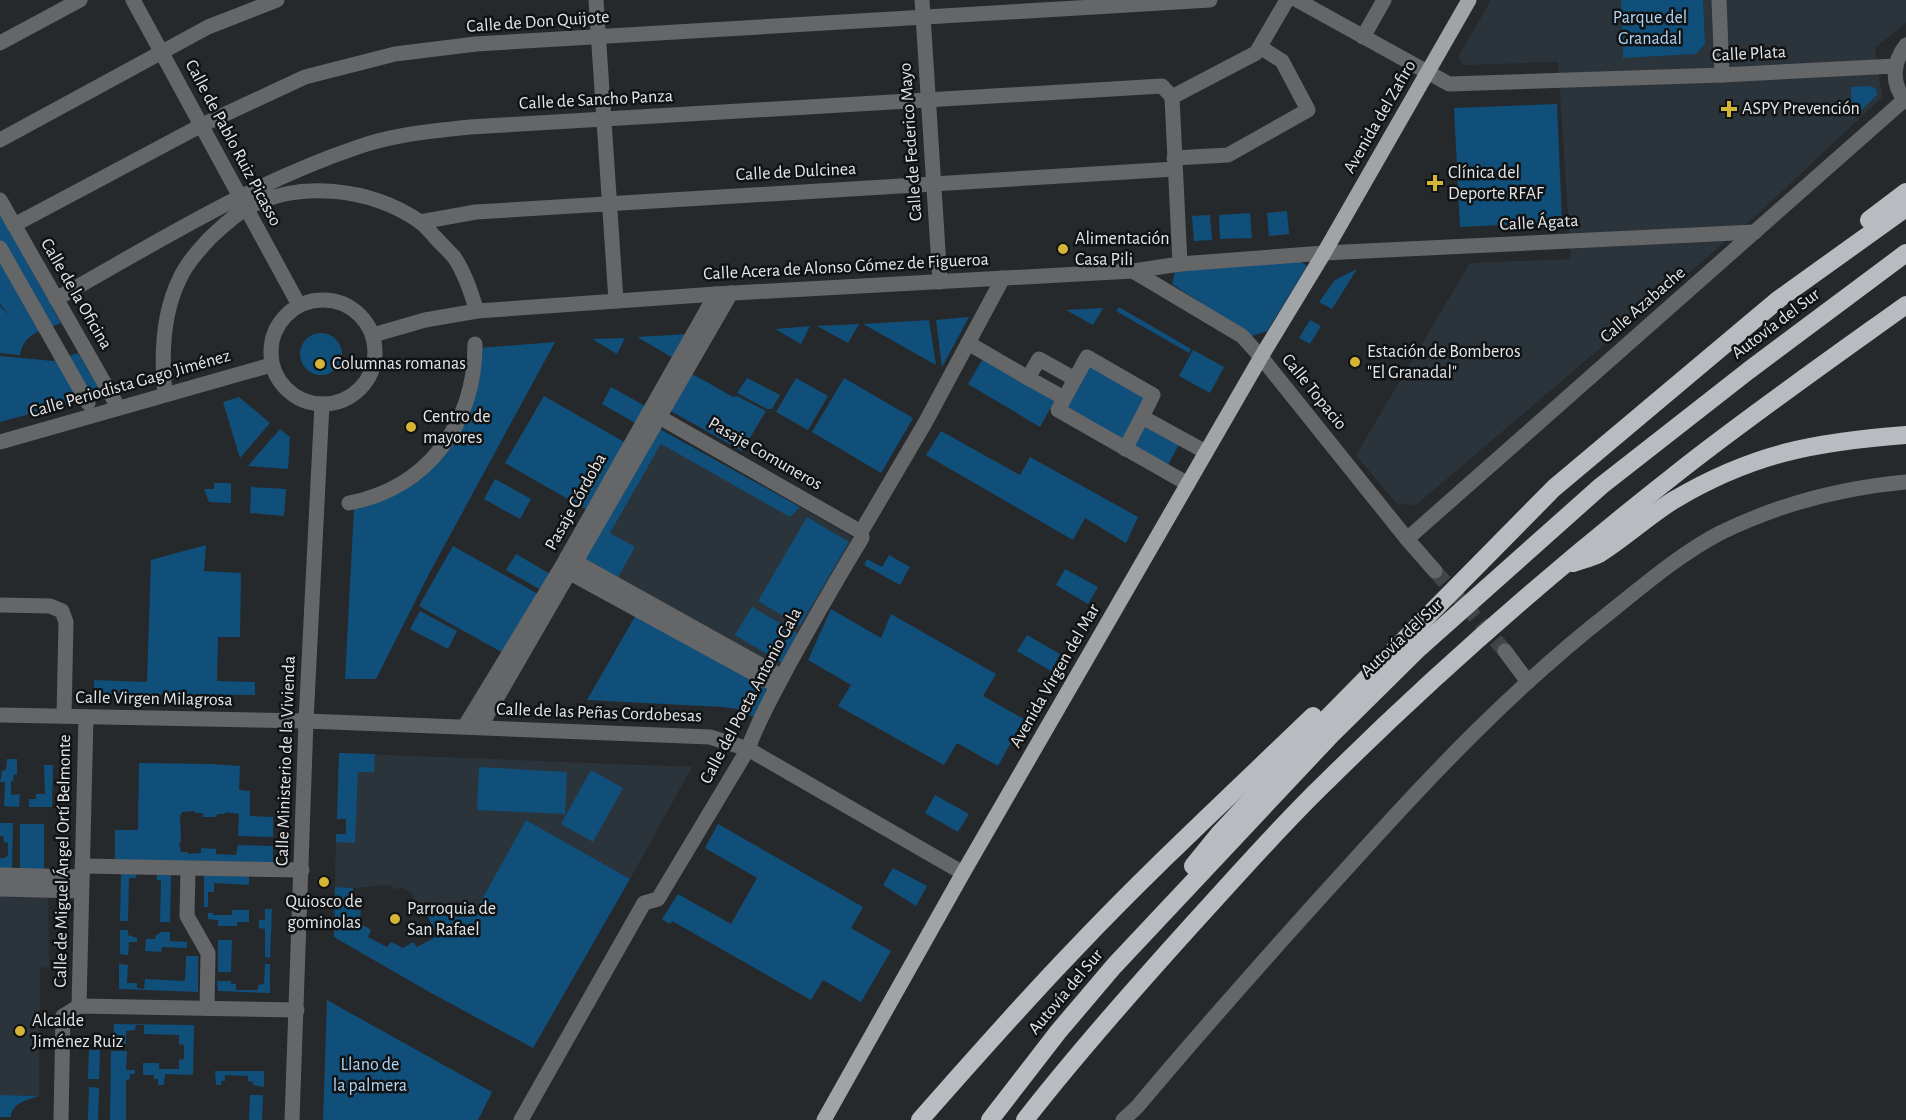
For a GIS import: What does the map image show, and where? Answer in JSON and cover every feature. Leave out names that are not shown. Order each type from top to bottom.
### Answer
[{"type":"highway","points":[[920,1120],[1085,939],[1216,808],[1554,488],[1878,213],[1906,192]]},
{"type":"highway","points":[[1779,298],[1906,208]]},
{"type":"highway","name":"Autovía del Sur","points":[[990,1120],[1058,1032],[1114,966],[1331,735],[1417,650],[1601,486],[1748,371],[1906,253]]},
{"type":"highway","points":[[1026,1120],[1136,987],[1325,782],[1437,676],[1559,569],[1686,465],[1906,305]]},
{"type":"highway","points":[[1559,569],[1598,554],[1652,513],[1724,472],[1761,458],[1799,448],[1848,439],[1906,435]]},
{"type":"highway","points":[[1114,966],[1219,834],[1328,717],[1554,488]]},
{"type":"main road","name":"Avenida del Zafiro","points":[[1324,254],[1469,0]]},
{"type":"main road","name":"Avenida Virgen del Mar","points":[[824,1120],[963,873],[1206,452],[1324,254]]},
{"type":"street","points":[[0,43],[80,0]]},
{"type":"street","name":"Calle de Pablo Ruiz Picasso","points":[[133,0],[299,305]]},
{"type":"street","points":[[0,140],[208,27],[277,0]]},
{"type":"street","points":[[596,0],[616,301]]},
{"type":"street","name":"Calle de Federico Mayo","points":[[922,0],[940,282]]},
{"type":"street","name":"Calle de Don Quijote","points":[[14,225],[202,124],[305,77],[395,54],[476,44],[1210,0]]},
{"type":"street","points":[[1180,264],[1172,97],[1256,53],[1287,0]]},
{"type":"street","points":[[1297,0],[1427,74]]},
{"type":"street","points":[[1363,37],[1384,0]]},
{"type":"street","points":[[1719,0],[1722,75]]},
{"type":"street","points":[[1905,101],[1898,89],[1895,66],[1906,45]]},
{"type":"street","name":"Calle de Dulcinea","points":[[420,222],[476,212],[933,184],[1175,163],[1228,155],[1308,110],[1282,62],[1260,47]]},
{"type":"street","name":"Calle Plata","points":[[1427,74],[1449,84],[1722,75],[1895,66]]},
{"type":"street","name":"Calle de Sancho Panza","points":[[56,299],[243,202],[290,172],[360,146],[418,133],[470,127],[1162,86],[1172,97]]},
{"type":"street","name":"Calle Azabache","points":[[1407,539],[1905,101]]},
{"type":"street","points":[[165,394],[161,363],[167,313],[180,277],[199,250],[243,202],[276,198],[305,191],[350,192],[385,204],[420,222],[454,258],[468,284],[477,311]]},
{"type":"street","name":"Calle de la Oficina","points":[[0,201],[118,407]]},
{"type":"street","name":"Calle Ágata","points":[[1324,254],[1755,232]]},
{"type":"street","points":[[0,248],[88,403]]},
{"type":"street","name":"Calle Acera de Alonso Gómez de Figueroa","points":[[373,335],[425,320],[477,311],[731,293],[1133,272],[1180,264],[1324,254]]},
{"type":"street","name":"Calle Topacio","points":[[1133,272],[1242,336],[1435,571]]},
{"type":"street","name":"Calle del Poeta Antonio Gala","points":[[521,1120],[644,903],[658,899],[748,749],[754,731],[822,604],[862,538],[861,532],[912,447],[1003,278]]},
{"type":"street","points":[[655,414],[731,293]]},
{"type":"street","name":"Pasaje Córdoba","points":[[472,727],[569,565],[655,414],[716,294]]},
{"type":"street","points":[[316,300],[334,300],[351,308],[364,319],[373,335],[375,351],[373,368],[365,383],[353,394],[339,402],[322,404],[305,401],[290,393],[279,381],[272,365],[270,347],[275,330],[285,315],[299,305],[316,300]]},
{"type":"street","points":[[968,343],[1064,399]]},
{"type":"street","points":[[348,503],[380,494],[409,478],[436,454],[452,434],[459,422],[471,387],[475,344]]},
{"type":"street","points":[[1125,449],[1154,395],[1087,357],[1058,410],[1125,449],[1188,484]]},
{"type":"street","points":[[1028,378],[1039,359],[1075,379]]},
{"type":"street","name":"Calle Periodista Gago Jiménez","points":[[0,442],[272,365]]},
{"type":"street","name":"Calle Ministerio de la Vivienda","points":[[292,1120],[306,721],[322,404]]},
{"type":"street","name":"Pasaje Comuneros","points":[[655,414],[861,532]]},
{"type":"street","points":[[1142,417],[1206,452]]},
{"type":"street","points":[[1123,1120],[1137,1107],[1234,992],[1424,784],[1528,682],[1582,634],[1671,564],[1718,535],[1767,511],[1872,485],[1906,482]]},
{"type":"street","points":[[569,565],[780,682]]},
{"type":"street","points":[[0,605],[50,606],[62,611],[66,622],[64,716]]},
{"type":"street","points":[[1505,651],[1528,682]]},
{"type":"street","name":"Calle Virgen Milagrosa","points":[[0,715],[306,721]]},
{"type":"street","name":"Calle de Miguel Ángel Ortí Belmonte","points":[[79,1006],[86,717]]},
{"type":"street","name":"Calle de las Peñas Cordobesas","points":[[306,721],[710,737],[748,749],[963,873]]},
{"type":"street","points":[[188,869],[187,916],[208,953],[207,1008]]},
{"type":"street","points":[[0,889],[26,883],[188,869],[302,870]]},
{"type":"street","points":[[0,875],[26,883]]},
{"type":"street","name":"Calle de Miguel Ángel Ortí Belmonte","points":[[61,1120],[63,1016],[79,1006],[297,1010]]},
{"type":"shaded area","points":[[1491,0],[1621,0],[1623,58],[1696,54],[1705,44],[1703,0],[1906,0],[1906,23],[1875,48],[1882,97],[1760,212],[1416,505],[1397,504],[1356,455],[1470,263],[1571,259],[1558,62],[1465,65],[1460,62],[1459,56]]},
{"type":"shaded area","points":[[661,444],[790,516],[800,507],[857,540],[781,672],[618,577],[610,533]]},
{"type":"shaded area","points":[[339,753],[692,767],[630,879],[526,820],[472,917],[427,915],[412,894],[403,888],[396,889],[389,885],[335,887],[336,834],[346,834],[346,819],[337,819]]},
{"type":"shaded area","name":"Alcalde Jiménez Ruiz","points":[[0,894],[48,894],[49,967],[40,968],[39,1096],[0,1095]]},
{"type":"green space","name":"Parque del Granadal","points":[[1621,0],[1703,0],[1705,44],[1696,54],[1623,58]]},
{"type":"green space","points":[[1871,86],[1876,89],[1877,95],[1852,119],[1851,87]]},
{"type":"green space","points":[[1557,104],[1562,222],[1460,227],[1454,108]]},
{"type":"green space","points":[[1287,211],[1289,234],[1269,236],[1267,213]]},
{"type":"green space","points":[[1250,213],[1252,238],[1220,239],[1219,215]]},
{"type":"green space","points":[[0,214],[61,323],[35,333],[25,341],[20,355],[0,353],[0,306],[11,317],[0,304]]},
{"type":"green space","points":[[1210,215],[1212,240],[1194,241],[1192,216]]},
{"type":"green space","points":[[1294,257],[1307,266],[1267,331],[1252,336],[1172,284],[1176,268]]},
{"type":"green space","points":[[1357,269],[1332,309],[1319,302],[1335,280]]},
{"type":"green space","points":[[1119,307],[1191,349],[1189,353],[1116,311]]},
{"type":"green space","points":[[1103,308],[1093,325],[1066,310]]},
{"type":"green space","points":[[969,317],[942,367],[936,320]]},
{"type":"green space","points":[[929,320],[936,365],[863,324]]},
{"type":"green space","points":[[1310,320],[1321,326],[1310,344],[1299,338]]},
{"type":"green space","points":[[859,324],[848,343],[817,326]]},
{"type":"green space","points":[[810,326],[801,344],[775,329]]},
{"type":"green space","points":[[321,333],[336,339],[342,354],[336,369],[321,375],[306,369],[300,354],[306,339]]},
{"type":"green space","points":[[689,334],[675,359],[637,337]]},
{"type":"green space","points":[[625,338],[617,354],[592,339]]},
{"type":"green space","points":[[555,342],[430,572],[376,679],[345,679],[354,509],[441,455],[480,348]]},
{"type":"green space","points":[[1193,350],[1224,367],[1210,393],[1179,376]]},
{"type":"green space","points":[[78,353],[102,394],[0,422],[0,356],[53,361]]},
{"type":"green space","points":[[984,357],[1057,396],[1040,427],[968,384]]},
{"type":"green space","points":[[1088,360],[1151,395],[1123,445],[1060,410]]},
{"type":"green space","points":[[689,372],[733,397],[737,396],[766,411],[742,451],[669,410]]},
{"type":"green space","points":[[747,378],[780,395],[772,409],[767,409],[737,393]]},
{"type":"green space","points":[[796,378],[828,396],[808,430],[776,412]]},
{"type":"green space","points":[[844,378],[913,418],[881,473],[812,432]]},
{"type":"green space","points":[[611,387],[647,407],[637,424],[602,404]]},
{"type":"green space","points":[[544,396],[626,443],[587,510],[505,463]]},
{"type":"green space","points":[[239,397],[270,423],[240,458],[223,402]]},
{"type":"green space","points":[[1143,420],[1181,441],[1165,470],[1127,448]]},
{"type":"green space","points":[[658,428],[800,507],[790,517],[661,444],[610,533],[635,547],[618,577],[584,558]]},
{"type":"green space","points":[[280,429],[290,437],[288,469],[248,466]]},
{"type":"green space","points":[[941,431],[1020,475],[1030,457],[1138,517],[1126,543],[1085,518],[1073,540],[926,455]]},
{"type":"green space","points":[[495,479],[531,499],[520,519],[484,499]]},
{"type":"green space","points":[[214,483],[231,483],[231,503],[209,502],[204,489],[214,489]]},
{"type":"green space","points":[[251,487],[286,489],[284,516],[250,513]]},
{"type":"green space","points":[[807,517],[849,542],[800,626],[758,601]]},
{"type":"green space","points":[[206,545],[204,571],[241,573],[240,637],[218,637],[217,681],[255,682],[255,695],[94,694],[94,680],[147,682],[151,560]]},
{"type":"green space","points":[[453,546],[538,594],[505,654],[419,606]]},
{"type":"green space","points":[[516,554],[550,574],[541,590],[506,570]]},
{"type":"green space","points":[[889,555],[910,567],[900,585],[864,565],[867,559],[882,567]]},
{"type":"green space","points":[[1065,569],[1098,587],[1088,604],[1056,585]]},
{"type":"green space","points":[[752,607],[799,634],[782,663],[735,635]]},
{"type":"green space","points":[[831,609],[881,638],[891,614],[996,674],[983,696],[1024,719],[998,766],[957,743],[944,765],[838,706],[851,685],[808,660]]},
{"type":"green space","points":[[420,611],[457,631],[448,649],[410,629]]},
{"type":"green space","points":[[637,613],[771,691],[756,718],[737,709],[723,707],[587,700]]},
{"type":"green space","points":[[1027,635],[1060,654],[1051,671],[1017,651]]},
{"type":"green space","points":[[339,753],[375,754],[374,772],[358,772],[355,843],[336,842],[336,834],[346,834],[346,819],[337,819]]},
{"type":"green space","points":[[7,759],[17,759],[17,775],[14,774],[13,781],[11,781],[11,795],[20,794],[19,807],[4,806],[5,782],[0,782],[2,771],[6,770]]},
{"type":"green space","points":[[139,763],[240,766],[239,790],[250,791],[250,816],[273,817],[273,837],[238,836],[239,814],[225,812],[225,814],[217,814],[216,817],[203,817],[203,813],[195,813],[195,811],[182,812],[180,816],[181,842],[179,843],[181,852],[201,853],[201,848],[216,849],[216,854],[236,855],[238,845],[273,846],[273,864],[115,862],[115,830],[138,830]]},
{"type":"green space","points":[[44,765],[53,765],[52,807],[29,807],[29,799],[36,799],[36,794],[45,794]]},
{"type":"green space","points":[[479,767],[567,772],[565,814],[477,810]]},
{"type":"green space","points":[[591,770],[623,788],[593,842],[561,824]]},
{"type":"green space","points":[[935,795],[969,814],[958,832],[925,813]]},
{"type":"green space","points":[[526,820],[630,879],[533,1048],[334,937],[335,887],[353,888],[353,910],[361,910],[360,923],[371,930],[368,937],[387,947],[391,942],[403,948],[413,942],[417,947],[437,936],[427,915],[472,917]]},
{"type":"green space","points":[[0,823],[13,823],[12,871],[0,871],[0,858],[8,855],[8,843],[4,842],[3,836],[0,836]]},
{"type":"green space","points":[[20,824],[44,824],[44,872],[20,871]]},
{"type":"green space","points":[[718,824],[863,907],[851,928],[891,951],[861,1002],[823,980],[811,1000],[672,921],[670,924],[662,919],[678,894],[731,924],[757,878],[705,848]]},
{"type":"green space","points":[[893,868],[927,886],[916,906],[883,885]]},
{"type":"green space","points":[[121,874],[136,874],[136,878],[129,878],[128,921],[120,921]]},
{"type":"green space","points":[[157,875],[171,875],[170,922],[160,922],[161,880],[157,880]]},
{"type":"green space","points":[[204,875],[249,875],[249,885],[214,883],[214,892],[208,892],[208,907],[204,907]]},
{"type":"green space","points":[[265,909],[272,909],[270,958],[265,957],[265,929],[259,928],[259,920],[265,920]]},
{"type":"green space","points":[[232,910],[249,910],[249,922],[237,922],[237,926],[218,926],[218,920],[208,919],[208,913],[232,915]]},
{"type":"green space","points":[[120,930],[128,930],[128,935],[137,938],[137,942],[129,942],[128,955],[120,954]]},
{"type":"green space","points":[[160,932],[170,932],[170,941],[187,942],[187,948],[162,947],[161,952],[145,951],[146,939],[155,939]]},
{"type":"green space","points":[[218,940],[232,940],[231,972],[218,972]]},
{"type":"green space","points":[[186,956],[198,956],[198,992],[119,989],[119,964],[128,965],[127,983],[137,983],[137,988],[144,989],[145,979],[185,981]]},
{"type":"green space","points":[[265,964],[270,964],[270,993],[218,991],[217,981],[231,981],[231,984],[236,984],[236,990],[258,990],[258,985],[264,984]]},
{"type":"green space","name":"Llano de la palmera","points":[[327,1000],[492,1092],[478,1120],[323,1120]]},
{"type":"green space","points":[[114,1024],[194,1025],[193,1075],[165,1074],[164,1085],[158,1085],[158,1079],[154,1079],[154,1075],[143,1075],[143,1063],[159,1063],[159,1069],[179,1069],[179,1060],[184,1059],[184,1045],[179,1044],[179,1035],[144,1034],[144,1025],[136,1025],[135,1030],[126,1031],[126,1044],[113,1044]]},
{"type":"green space","points":[[89,1050],[100,1050],[99,1079],[88,1079]]},
{"type":"green space","points":[[111,1051],[127,1051],[126,1070],[135,1070],[135,1074],[130,1074],[130,1079],[126,1080],[126,1120],[110,1120]]},
{"type":"green space","points":[[215,1071],[264,1071],[264,1087],[253,1085],[253,1082],[248,1081],[248,1076],[225,1075],[225,1081],[221,1081],[221,1085],[216,1085]]},
{"type":"green space","points":[[89,1087],[99,1088],[98,1120],[88,1120]]},
{"type":"green space","points":[[0,1095],[39,1096],[17,1105],[11,1117],[0,1117]]},
{"type":"green space","points":[[250,1095],[263,1095],[262,1120],[249,1120]]},
{"type":"tunnel","points":[[1435,571],[1505,651]]},
{"type":"place","name":"ASPY Prevención","points":[[1729,109]]},
{"type":"place","name":"Clínica del Deporte RFAF","points":[[1435,183]]},
{"type":"place","name":"Alimentación Casa Pili","points":[[1063,249]]},
{"type":"place","name":"Estación de Bomberos \"El Granadal\"","points":[[1355,362]]},
{"type":"place","name":"Columnas romanas","points":[[320,364]]},
{"type":"place","name":"Centro de mayores","points":[[411,427]]},
{"type":"place","name":"Quiosco de gominolas","points":[[324,882]]},
{"type":"place","name":"Parroquia de San Rafael","points":[[395,919]]},
{"type":"place","name":"Alcalde Jiménez Ruiz","points":[[20,1031]]}]
